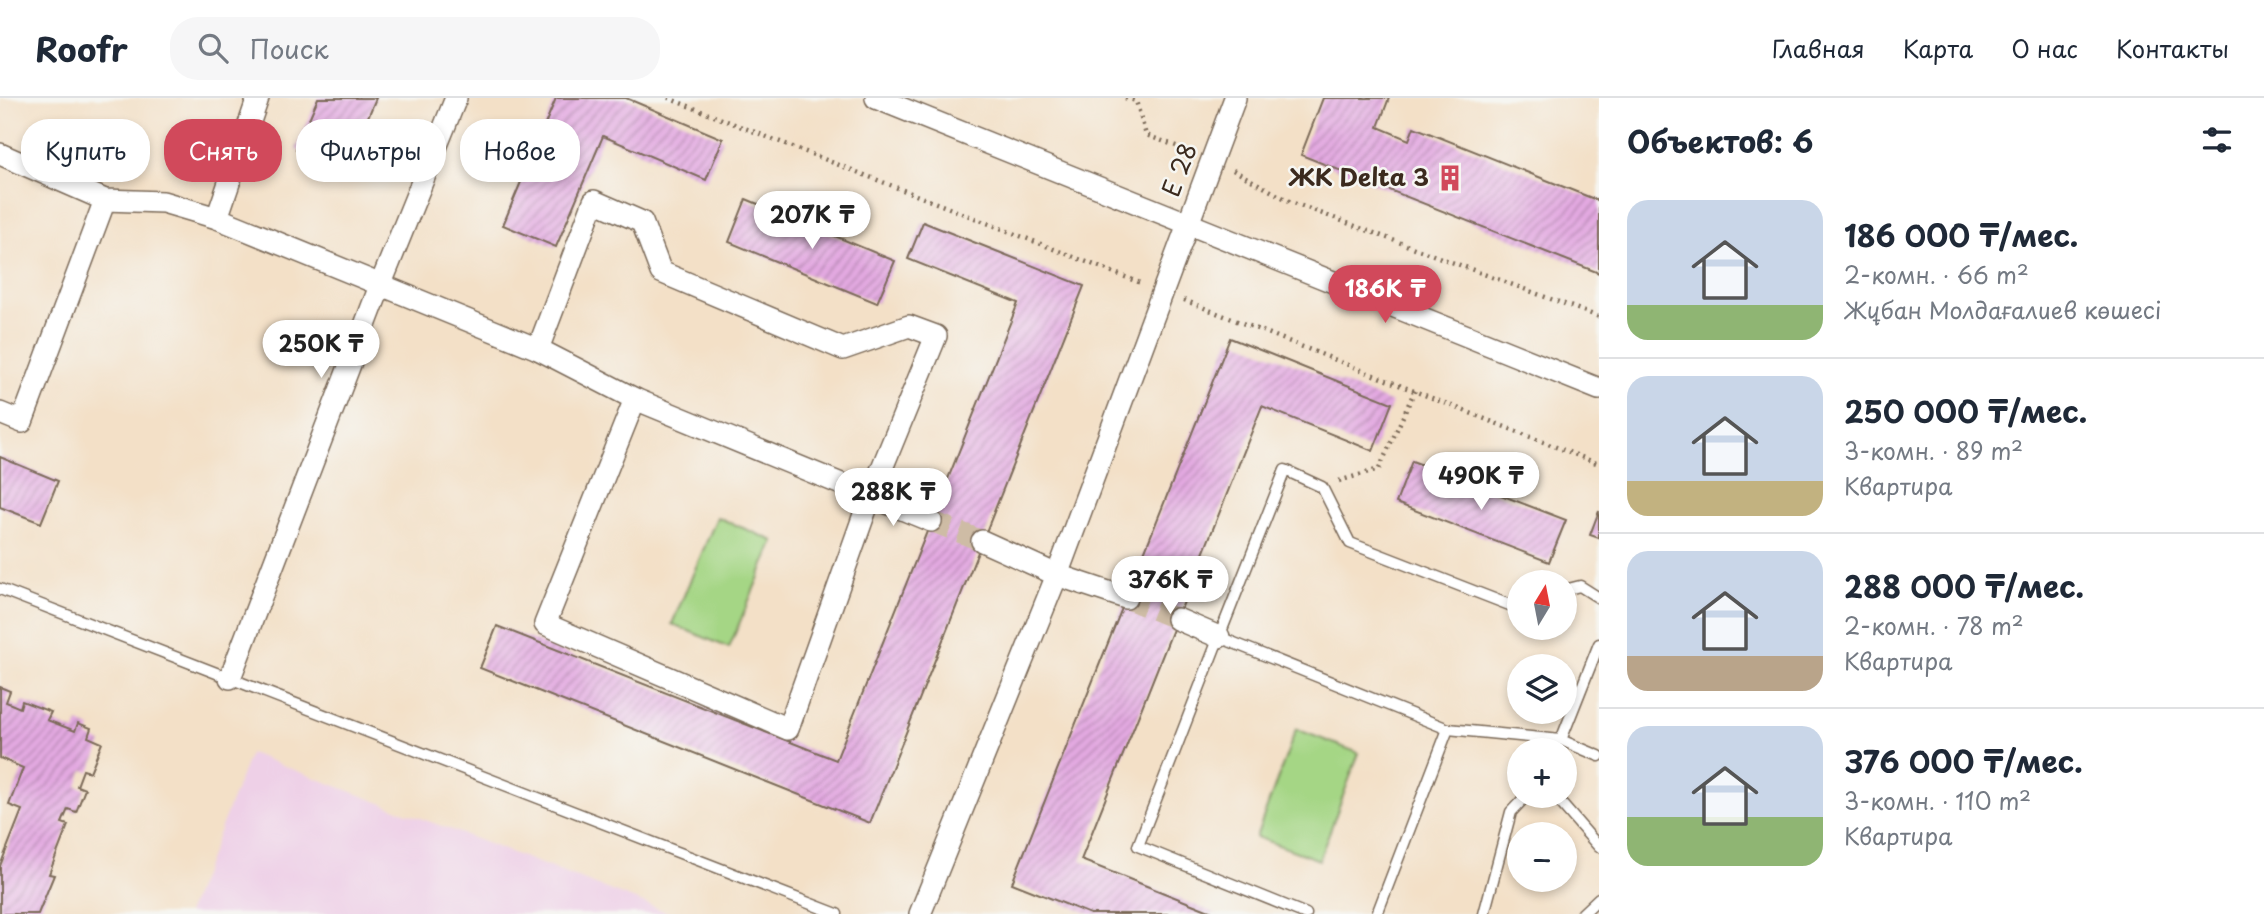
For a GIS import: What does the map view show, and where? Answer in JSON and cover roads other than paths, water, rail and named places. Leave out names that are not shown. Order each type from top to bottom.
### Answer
[{"type":"street","points":[[216,218],[258,98]]},
{"type":"street","points":[[230,678],[380,286],[456,98]]},
{"type":"street","points":[[876,98],[1599,389]]},
{"type":"street","name":"E 28","points":[[920,914],[1057,575],[1236,98]]},
{"type":"street","points":[[0,154],[105,200],[163,202],[216,218],[538,349],[635,399],[931,521]]},
{"type":"street","points":[[0,413],[22,422],[105,200]]},
{"type":"street","points":[[538,349],[594,201],[642,222],[661,272],[843,349],[909,326],[936,336],[871,495],[788,729],[545,624],[635,399]]},
{"type":"street","points":[[982,541],[1057,575],[1126,598]]},
{"type":"street","points":[[1177,619],[1219,637]]},
{"type":"lane","points":[[1306,914],[1138,846],[1286,470],[1322,487],[1350,543],[1507,604]]},
{"type":"lane","points":[[1577,587],[1599,598]]},
{"type":"lane","points":[[0,589],[837,914]]},
{"type":"lane","points":[[1219,637],[1448,729],[1540,738]]},
{"type":"lane","points":[[1562,738],[1599,644]]},
{"type":"lane","points":[[1377,914],[1448,729]]},
{"type":"lane","points":[[1577,747],[1599,756]]},
{"type":"lane","points":[[1484,914],[1511,812],[1515,808]]},
{"type":"lane","points":[[1565,808],[1599,847]]},
{"type":"lane","points":[[1582,914],[1599,898]]},
{"type":"tunnel","points":[[931,521],[982,541]]},
{"type":"tunnel","points":[[1126,598],[1177,619]]},
{"type":"place","name":"ЖК Delta 3","points":[[1450,178]]}]
